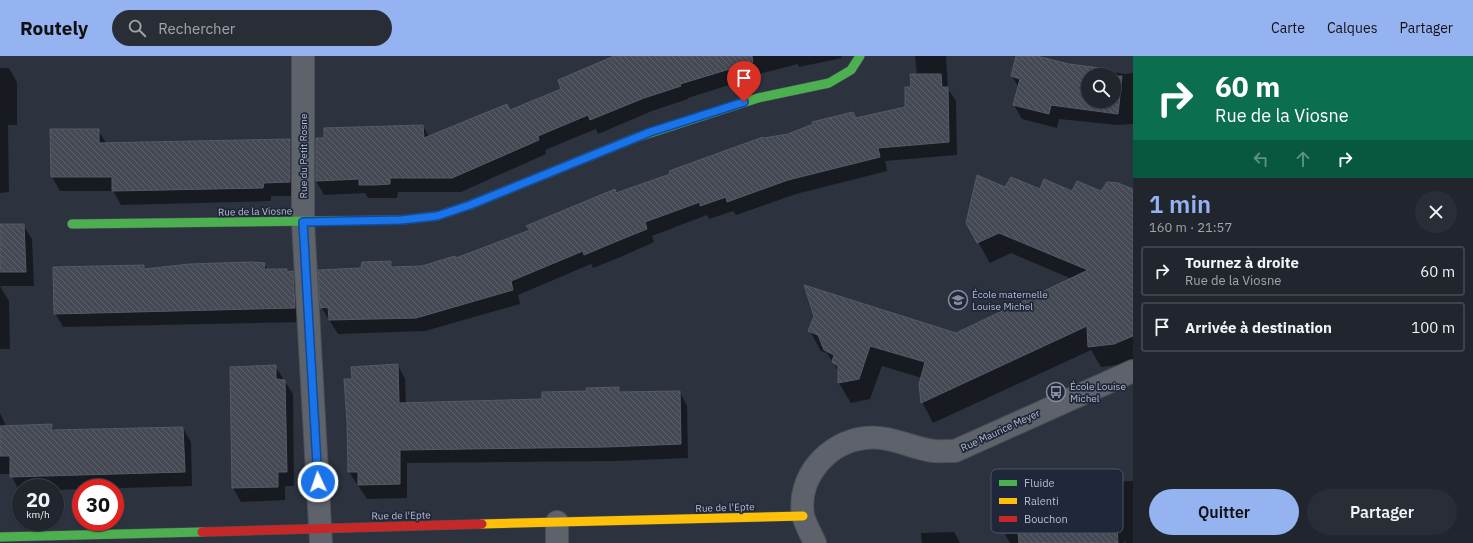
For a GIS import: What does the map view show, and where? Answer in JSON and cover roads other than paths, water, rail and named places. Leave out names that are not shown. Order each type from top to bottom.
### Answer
[{"type":"street","name":"Rue du Petit Rosne","points":[[303,56],[303,222],[321,536]]},
{"type":"street","name":"Rue de la Viosne","points":[[72,224],[401,220],[437,216],[470,205],[650,132],[758,98],[829,83],[851,70],[860,56]]},
{"type":"street","name":"Rue Maurice Meyer","points":[[815,543],[804,516],[803,492],[812,471],[825,456],[842,445],[865,438],[884,439],[929,450],[955,450],[1131,373]]},
{"type":"street","name":"Rue de l'Epte","points":[[0,537],[321,536],[557,533],[804,516]]},
{"type":"place","name":"École maternelle Louise Michel","points":[[958,300]]},
{"type":"place","name":"École Louise Michel","points":[[1056,392]]}]
